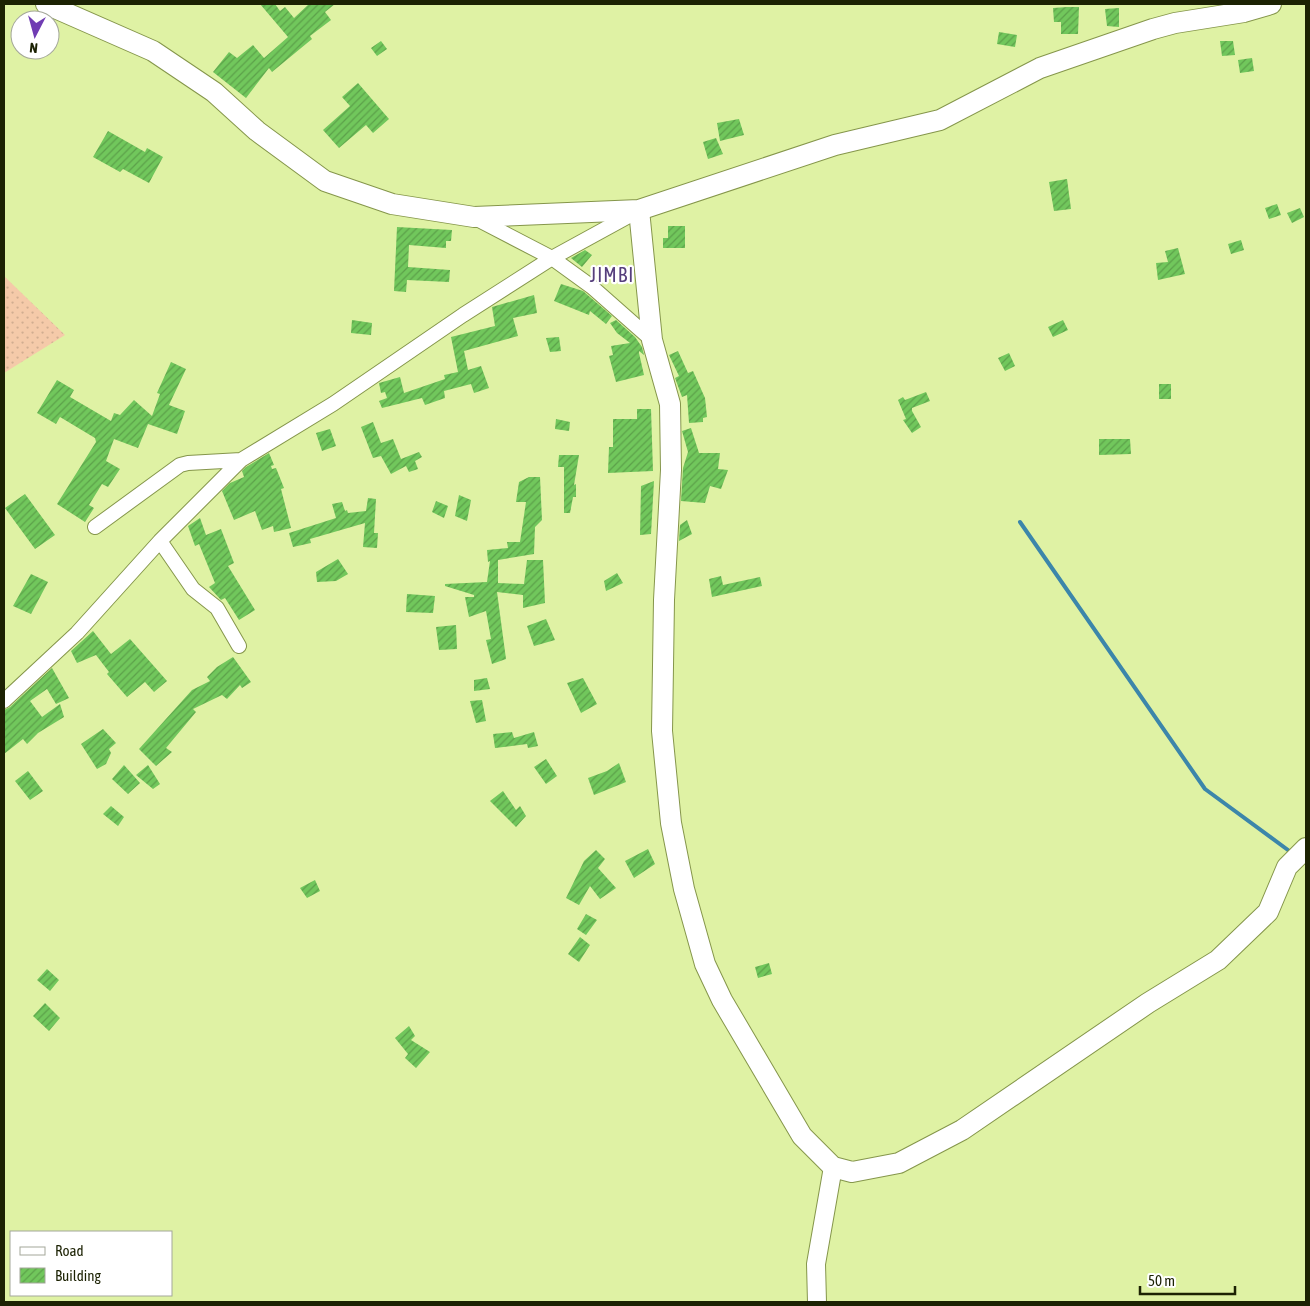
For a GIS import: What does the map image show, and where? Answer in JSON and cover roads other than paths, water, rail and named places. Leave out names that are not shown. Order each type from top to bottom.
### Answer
[{"type":"main road","points":[[46,4],[153,52],[214,92],[257,131],[325,181],[392,204],[474,217],[639,210],[835,146],[940,120],[1040,68],[1153,29],[1244,12],[1271,4]]},
{"type":"main road","points":[[639,210],[652,340],[670,404],[671,470],[664,600],[662,731],[671,823],[684,889],[705,964],[722,1000],[802,1136],[833,1167],[852,1172],[899,1164],[962,1130],[1148,1003],[1218,960],[1268,912],[1288,867],[1306,848]]},
{"type":"street","points":[[4,701],[77,633],[160,541],[241,460],[333,404],[463,315],[552,258],[639,210]]},
{"type":"street","points":[[474,217],[552,258],[592,287],[652,340]]},
{"type":"street","points":[[95,527],[180,465],[188,462],[241,460]]},
{"type":"street","points":[[160,541],[194,589],[217,608],[239,646]]},
{"type":"street","points":[[817,1302],[816,1264],[833,1167]]},
{"type":"waterway","points":[[1020,522],[1205,789],[1292,853]]},
{"type":"district","name":"JIMBI","points":[[612,275]]}]
